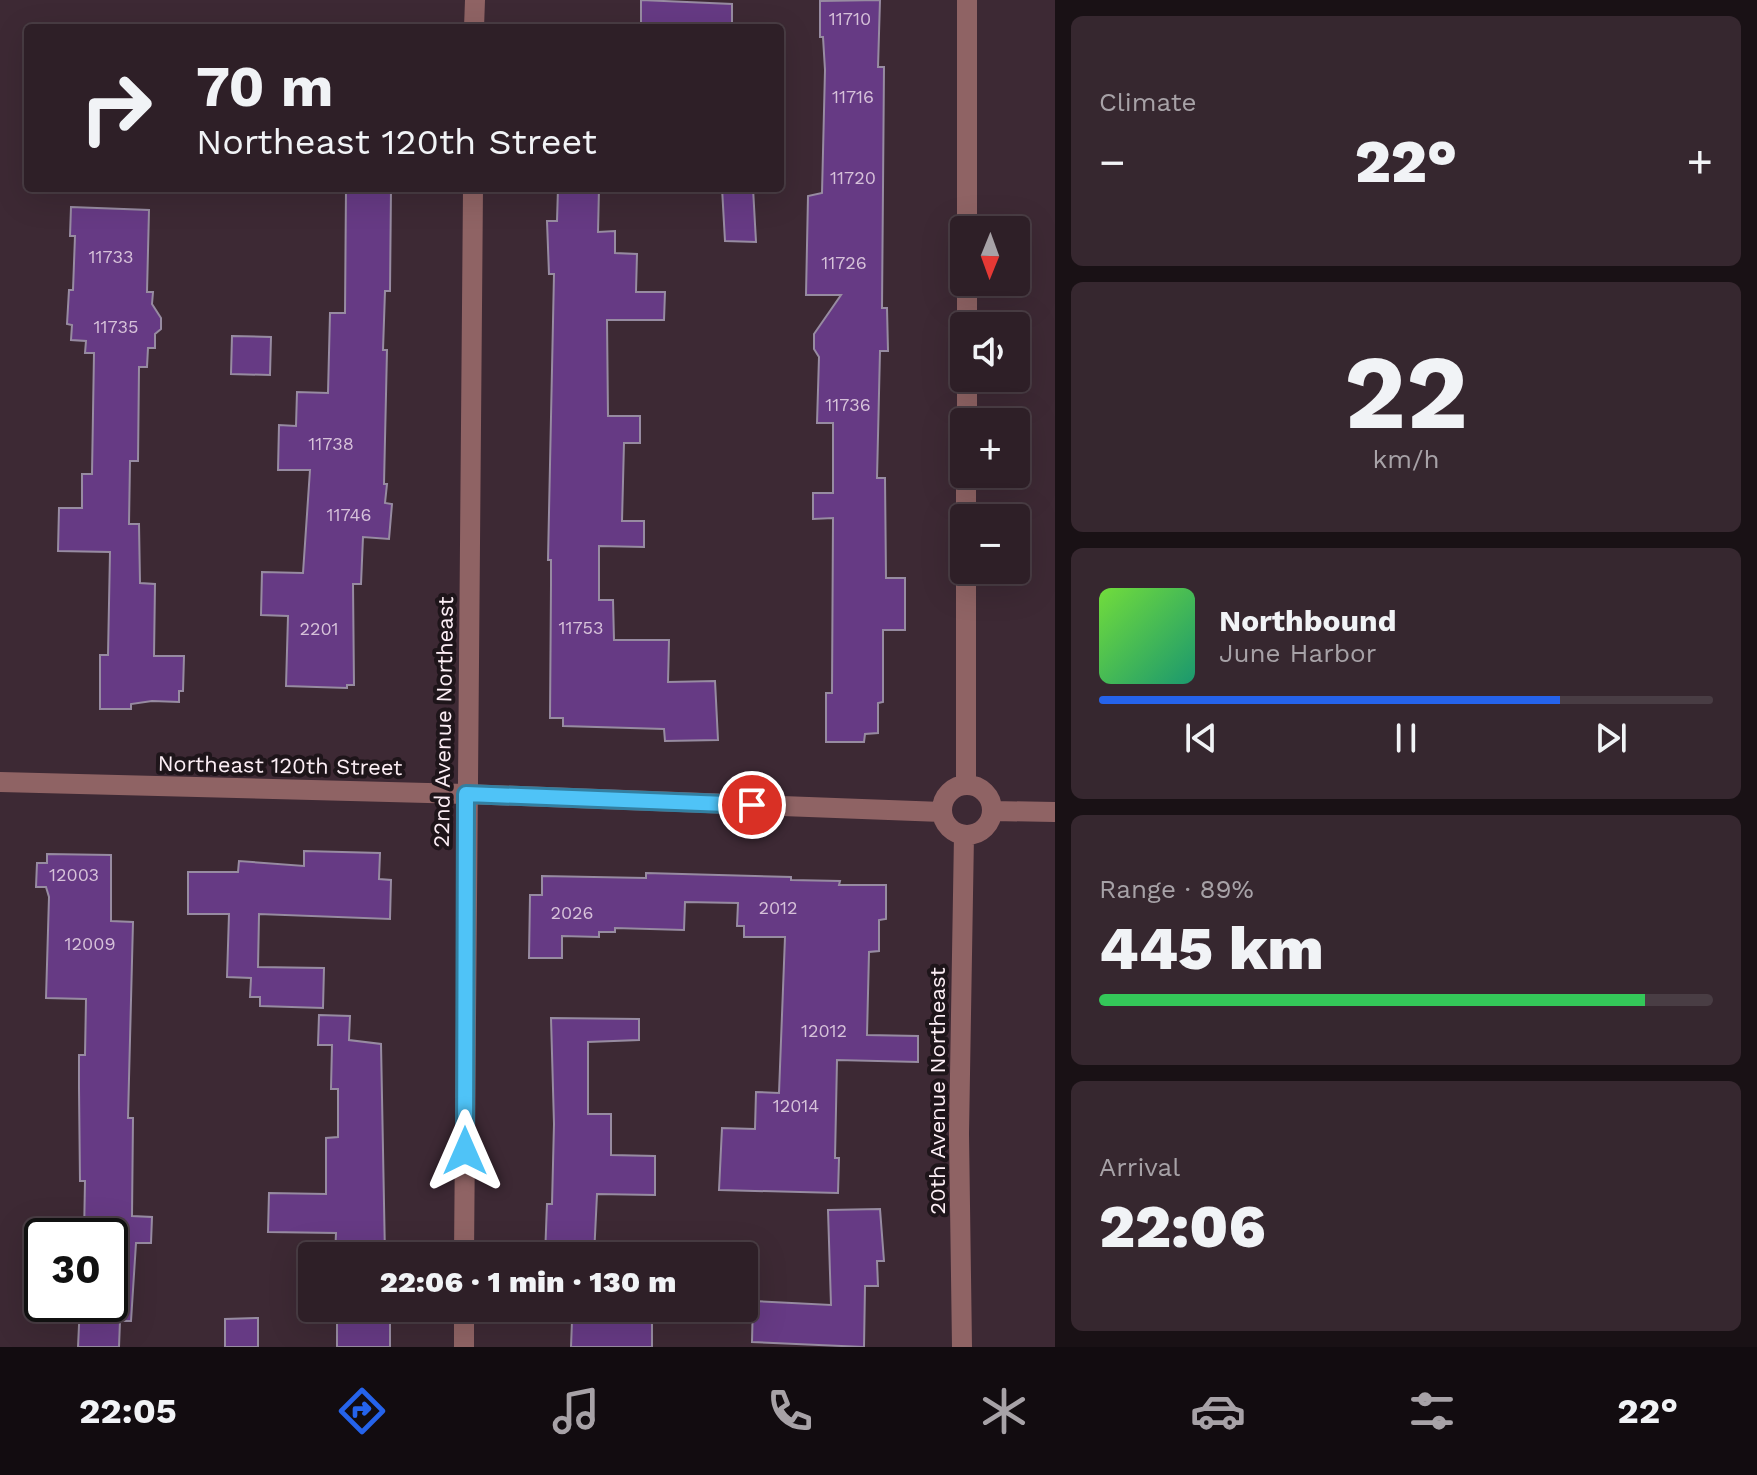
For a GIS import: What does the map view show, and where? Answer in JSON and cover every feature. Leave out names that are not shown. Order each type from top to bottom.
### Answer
[{"type":"street","points":[[474,24],[475,0]]},
{"type":"street","points":[[967,0],[967,216]]},
{"type":"street","name":"22nd Avenue Northeast","points":[[464,1242],[473,192]]},
{"type":"street","points":[[966,584],[966,784]]},
{"type":"street","name":"Northeast 120th Street","points":[[0,782],[466,794],[942,812]]},
{"type":"street","points":[[966,784],[982,789],[992,803],[993,811],[980,832],[964,835],[949,827],[942,812],[945,797],[966,784]]},
{"type":"street","points":[[993,811],[1055,812]]},
{"type":"street","name":"20th Avenue Northeast","points":[[962,1347],[959,1134],[964,835]]},
{"type":"street","points":[[464,1322],[464,1347]]},
{"type":"building","points":[[641,0],[732,4],[732,24],[641,24]]},
{"type":"building","points":[[880,0],[878,67],[884,67],[882,308],[887,308],[888,351],[880,351],[877,478],[885,478],[886,578],[905,578],[905,630],[883,630],[883,702],[878,703],[878,733],[865,734],[864,742],[826,742],[826,693],[832,693],[833,518],[813,519],[813,493],[833,493],[833,423],[817,423],[819,357],[814,349],[814,334],[841,295],[806,295],[808,196],[822,193],[825,70],[823,37],[820,37],[820,1]]},
{"type":"building","points":[[346,192],[391,192],[390,291],[385,291],[383,350],[387,350],[385,503],[392,504],[389,539],[363,537],[361,584],[353,584],[354,685],[347,685],[347,688],[286,686],[288,616],[261,615],[262,572],[303,573],[310,470],[278,470],[279,425],[296,426],[297,392],[328,393],[330,313],[345,313]]},
{"type":"building","points":[[558,192],[599,192],[598,232],[615,231],[615,253],[637,254],[636,292],[665,292],[664,320],[607,320],[608,416],[640,416],[640,443],[624,443],[622,521],[644,521],[644,547],[599,546],[599,600],[613,600],[614,640],[669,640],[668,682],[715,681],[718,740],[665,741],[664,729],[563,726],[563,718],[550,718],[551,560],[548,560],[554,274],[549,274],[547,221],[557,221]]},
{"type":"building","points":[[722,192],[753,192],[756,242],[725,241]]},
{"type":"building","points":[[71,207],[149,210],[147,292],[153,292],[152,304],[161,318],[161,329],[155,334],[155,348],[148,348],[147,367],[139,367],[138,461],[130,461],[129,524],[139,524],[140,583],[155,584],[154,656],[184,656],[183,691],[179,691],[179,702],[152,701],[131,704],[131,709],[100,709],[100,655],[108,655],[110,552],[58,551],[59,508],[82,508],[82,474],[92,474],[94,353],[85,353],[86,341],[71,340],[72,325],[67,324],[69,290],[73,290],[75,236],[70,236]]},
{"type":"building","points":[[232,336],[271,337],[270,375],[231,374]]},
{"type":"building","points":[[304,851],[380,853],[379,879],[391,880],[390,919],[259,914],[258,967],[324,968],[323,1008],[260,1006],[260,997],[250,997],[251,978],[227,977],[229,914],[188,914],[188,872],[238,872],[239,861],[304,866]]},
{"type":"building","points":[[47,854],[111,855],[111,921],[133,922],[128,1118],[133,1118],[132,1216],[152,1217],[151,1243],[136,1243],[131,1321],[128,1321],[128,1218],[84,1218],[85,1181],[80,1181],[79,1055],[85,1055],[86,999],[46,998],[49,897],[46,887],[36,887],[37,863],[47,863]]},
{"type":"building","points":[[646,873],[791,877],[791,880],[840,881],[839,885],[886,885],[886,919],[879,920],[879,951],[869,952],[867,1035],[918,1036],[918,1062],[837,1060],[835,1158],[839,1158],[838,1193],[719,1190],[722,1128],[755,1129],[756,1092],[779,1093],[785,937],[744,937],[744,926],[737,926],[738,903],[685,902],[684,930],[615,928],[615,932],[599,932],[599,937],[562,936],[562,958],[529,958],[530,895],[542,895],[542,876],[646,878]]},
{"type":"building","points":[[319,1015],[350,1016],[349,1040],[381,1044],[385,1242],[336,1242],[336,1233],[268,1232],[269,1193],[326,1194],[326,1138],[338,1137],[338,1089],[331,1089],[332,1045],[318,1045]]},
{"type":"building","points":[[551,1018],[639,1019],[639,1040],[588,1042],[588,1114],[611,1114],[611,1155],[655,1156],[655,1195],[597,1194],[595,1242],[546,1242],[547,1204],[552,1204],[554,1124]]},
{"type":"building","points":[[880,1209],[884,1261],[877,1261],[878,1286],[865,1286],[864,1347],[752,1342],[752,1322],[758,1322],[758,1301],[831,1305],[828,1210]]},
{"type":"building","points":[[258,1318],[258,1347],[225,1347],[225,1319]]},
{"type":"building","points":[[79,1322],[120,1322],[119,1347],[78,1347]]},
{"type":"building","points":[[337,1322],[390,1322],[390,1347],[337,1347]]},
{"type":"building","points":[[572,1322],[652,1322],[652,1347],[571,1347]]},
{"type":"route","points":[[465,1151],[466,794],[752,805]]}]
